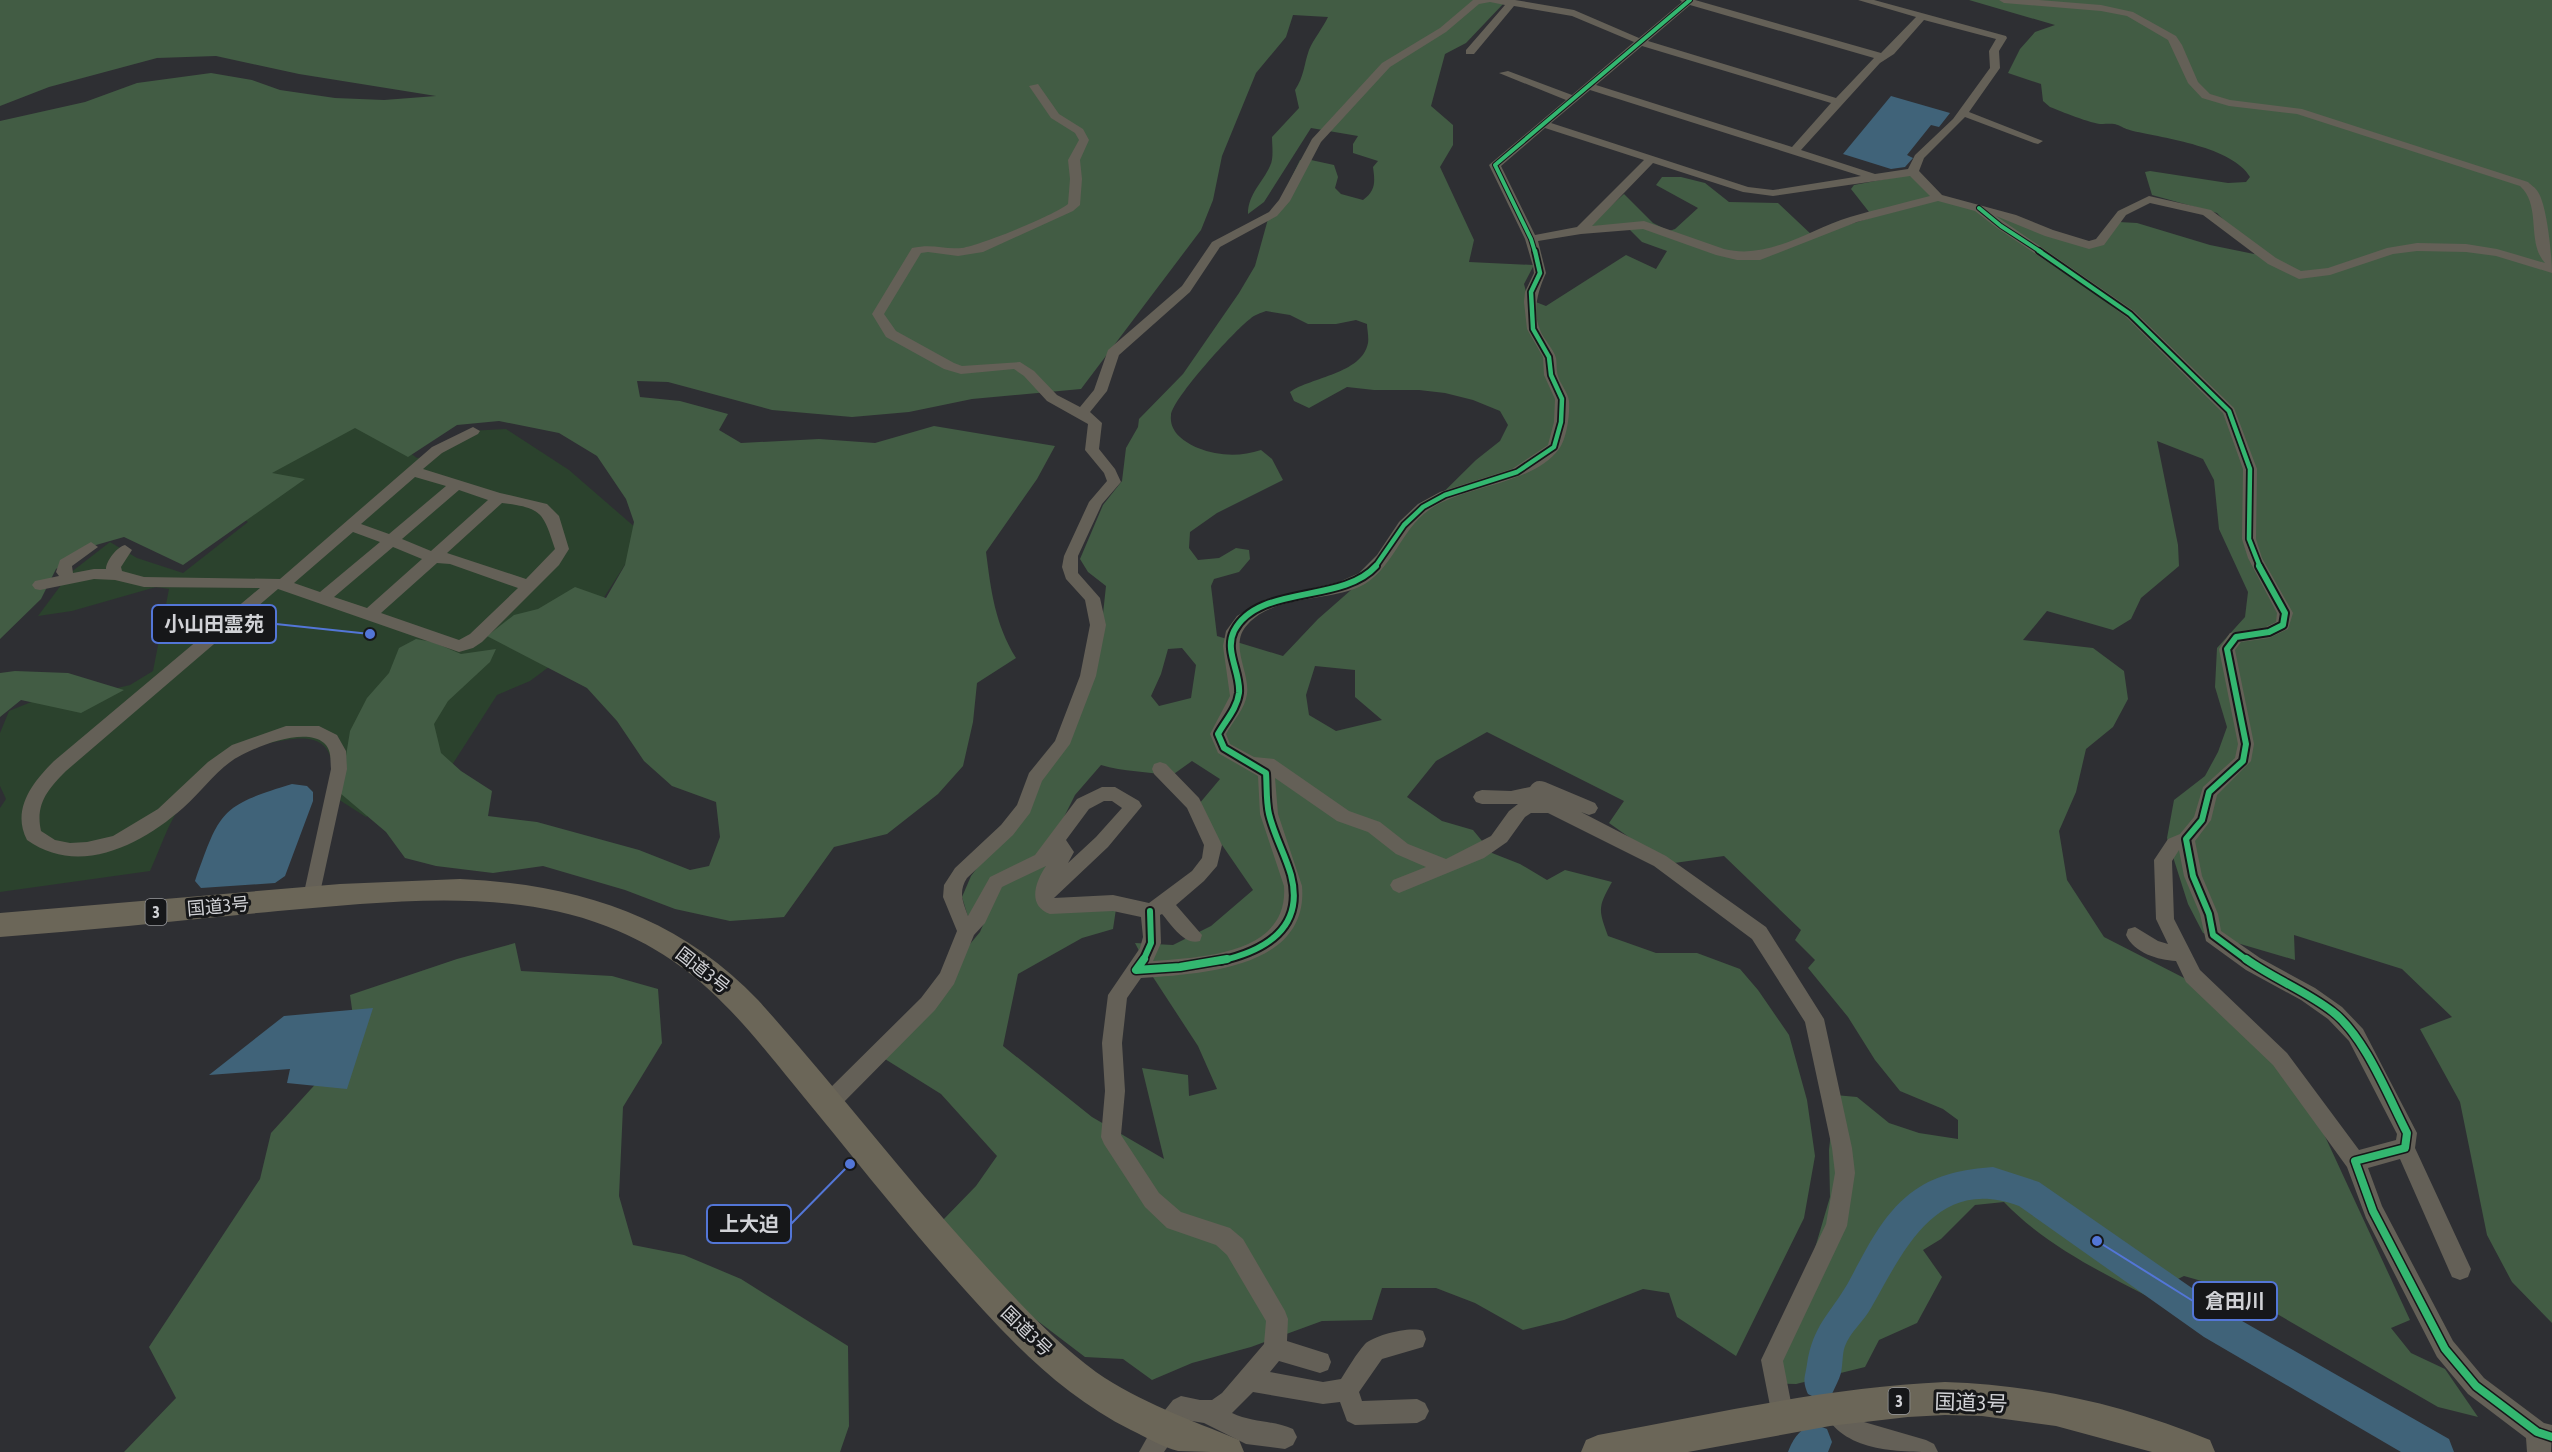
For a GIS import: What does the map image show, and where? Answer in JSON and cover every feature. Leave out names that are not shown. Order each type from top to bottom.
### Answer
[{"type":"highway","name":"国道3号","points":[[0,925],[312,897],[426,890],[506,891],[581,906],[633,925],[693,960],[724,984],[935,1233],[1037,1343],[1083,1382],[1122,1407],[1158,1440],[1227,1452]]},
{"type":"highway","name":"国道3号","points":[[1598,1452],[1782,1418],[1909,1400],[1970,1400],[2030,1405],[2088,1416],[2167,1439],[2198,1452]]},
{"type":"street","points":[[1083,412],[1100,391],[1113,353],[1186,290],[1216,245],[1273,214],[1284,201],[1316,141],[1379,73],[1404,53],[1443,30],[1476,2],[1487,0]]},
{"type":"street","points":[[1493,0],[1574,13],[1641,42],[1838,102]]},
{"type":"street","points":[[1136,970],[1234,960],[1275,939],[1289,921],[1295,899],[1292,880],[1269,814],[1266,773],[1258,766],[1245,763],[1224,748],[1218,734],[1235,706],[1239,691],[1231,644],[1234,630],[1240,623],[1269,604],[1326,592],[1355,582],[1371,570],[1421,508],[1437,499],[1518,472],[1554,447],[1561,422],[1562,399],[1551,375],[1549,357],[1533,329],[1531,292],[1540,273],[1531,239],[1495,165],[1688,0],[1883,57]]},
{"type":"street","points":[[2004,0],[2101,8],[2130,14],[2172,38],[2193,83],[2206,96],[2229,103],[2298,111],[2524,184],[2533,192],[2537,203],[2541,241],[2545,256],[2552,264]]},
{"type":"street","points":[[1871,1],[2002,38],[1994,51],[1995,69],[1963,112],[1919,157],[1913,172]]},
{"type":"street","points":[[1470,52],[1512,2]]},
{"type":"street","points":[[1793,152],[1876,61],[1890,52],[1922,16]]},
{"type":"street","points":[[1504,73],[1574,99]]},
{"type":"street","points":[[967,930],[960,920],[952,897],[953,885],[961,873],[1007,830],[1024,808],[1035,778],[1062,744],[1088,676],[1098,625],[1092,598],[1071,575],[1069,567],[1071,556],[1096,502],[1114,482],[1110,472],[1092,450],[1095,423],[1083,412],[1057,401],[1045,392],[1034,377],[1023,368],[1015,365],[961,370],[949,366],[891,334],[878,314],[916,251],[928,248],[958,252],[979,249],[1069,210],[1074,205],[1076,179],[1074,160],[1084,140],[1079,131],[1054,116],[1034,86]]},
{"type":"street","points":[[1590,86],[1793,152],[1850,175],[1874,177],[1913,172]]},
{"type":"street","points":[[1963,112],[2038,141]]},
{"type":"street","points":[[1544,124],[1747,190],[1773,193],[1850,175]]},
{"type":"street","points":[[1581,230],[1651,159]]},
{"type":"street","points":[[1913,172],[1938,197],[2012,217],[2049,233],[2089,245],[2100,242],[2122,213],[2149,199],[2207,212],[2272,261],[2299,275],[2330,271],[2391,250],[2417,247],[2466,248],[2497,253],[2552,269]]},
{"type":"street","points":[[1531,239],[1581,230],[1644,225],[1720,252],[1737,256],[1760,256],[1853,220],[1938,197]]},
{"type":"street","points":[[1979,208],[2001,226],[2101,291],[2130,314],[2229,411],[2250,469],[2249,539],[2255,558],[2285,613],[2283,625],[2268,632],[2236,637],[2228,649],[2246,744],[2243,761],[2209,792],[2202,820],[2187,839],[2174,844],[2163,860],[2165,919],[2193,976],[2280,1059],[2355,1161],[2373,1211],[2445,1349],[2476,1386],[2542,1440]]},
{"type":"street","points":[[312,897],[339,769],[337,749],[326,736],[312,731],[261,739],[238,749],[153,822],[127,838],[100,847],[72,850],[51,846],[33,835],[29,820],[32,802],[42,784],[437,450],[473,431]]},
{"type":"street","points":[[40,585],[94,574],[115,575],[144,582],[279,584],[459,646],[467,644],[554,561],[562,549],[552,516],[542,507],[499,498],[413,471]]},
{"type":"street","points":[[322,599],[456,485]]},
{"type":"street","points":[[369,615],[499,498]]},
{"type":"street","points":[[350,525],[433,557],[451,559],[529,586]]},
{"type":"street","points":[[69,579],[64,572],[65,564],[91,547]]},
{"type":"street","points":[[115,575],[113,566],[125,550]]},
{"type":"street","points":[[1245,763],[1268,764],[1343,816],[1374,827],[1402,849],[1443,866]]},
{"type":"street","points":[[1158,1440],[1181,1408],[1215,1411],[1230,1401],[1275,1349],[1277,1319],[1235,1247],[1222,1236],[1175,1221],[1152,1200],[1111,1137],[1115,1091],[1112,1043],[1118,995],[1150,951],[1157,908],[1198,876],[1211,861],[1213,845],[1192,803],[1160,769]]},
{"type":"street","points":[[1541,799],[1539,787],[1589,808]]},
{"type":"street","points":[[828,1104],[928,1004],[947,978],[967,930],[979,917],[996,882],[1041,860],[1062,829],[1083,804],[1102,794],[1115,794],[1133,806],[1119,826],[1083,862],[1044,895]]},
{"type":"street","points":[[1482,797],[1541,799],[1660,861],[1759,933],[1814,1019],[1842,1148],[1845,1173],[1836,1226],[1772,1360],[1782,1418]]},
{"type":"street","points":[[1399,885],[1498,841],[1515,815],[1541,799]]},
{"type":"street","points":[[2187,839],[2193,876],[2209,914],[2213,935],[2253,964],[2308,994],[2335,1013],[2356,1035],[2407,1133],[2405,1148],[2460,1269]]},
{"type":"street","points":[[1056,841],[1065,852],[1044,882],[1044,895],[1046,903],[1050,906],[1113,903],[1157,908],[1193,935]]},
{"type":"street","points":[[2135,935],[2153,949],[2167,953],[2182,953]]},
{"type":"street","points":[[2355,1161],[2405,1148]]},
{"type":"street","points":[[1248,1380],[1323,1393],[1347,1390],[1374,1352],[1395,1343],[1415,1339]]},
{"type":"street","points":[[1275,1349],[1320,1362]]},
{"type":"street","points":[[1347,1390],[1355,1413],[1417,1411]]},
{"type":"street","points":[[1835,1410],[1857,1432],[1926,1452]]},
{"type":"street","points":[[1206,1412],[1246,1432],[1285,1437]]},
{"type":"green space","points":[[0,0],[1486,0],[1504,3],[1466,43],[1445,54],[1431,106],[1453,125],[1453,145],[1440,167],[1474,240],[1469,262],[1534,265],[1524,284],[1528,299],[1546,306],[1626,255],[1656,269],[1667,251],[1642,242],[1624,224],[1587,227],[1624,194],[1653,223],[1669,231],[1675,229],[1698,208],[1656,185],[1662,177],[1681,177],[1705,183],[1729,202],[1778,203],[1813,236],[1873,217],[1851,189],[1854,185],[1907,175],[1917,178],[1931,196],[2010,219],[2088,247],[2119,222],[2137,223],[2210,245],[2254,254],[2260,249],[2234,231],[2217,213],[2152,195],[2145,172],[2228,183],[2246,182],[2250,177],[2241,167],[2229,158],[2197,145],[2133,131],[2117,125],[2099,124],[2050,107],[2043,101],[2041,84],[2008,73],[2020,49],[2035,32],[2055,25],[1969,0],[2552,0],[2552,1323],[2512,1282],[2487,1235],[2460,1102],[2420,1029],[2452,1017],[2402,969],[2294,935],[2295,960],[2203,933],[2188,904],[2167,838],[2174,800],[2205,776],[2218,752],[2227,727],[2215,687],[2217,648],[2245,617],[2248,592],[2219,529],[2214,480],[2203,459],[2157,441],[2178,545],[2179,566],[2141,598],[2131,619],[2113,630],[2047,611],[2023,640],[2093,648],[2124,671],[2128,699],[2113,727],[2086,749],[2076,792],[2059,831],[2067,880],[2104,937],[2188,980],[2240,1012],[2323,1132],[2410,1320],[2391,1328],[2411,1353],[2445,1369],[2478,1417],[2438,1407],[2265,1307],[2212,1284],[2184,1276],[2145,1295],[2053,1243],[2019,1217],[2004,1202],[1975,1205],[1941,1239],[1923,1250],[1942,1277],[1917,1323],[1879,1340],[1865,1367],[1796,1384],[1766,1383],[1768,1357],[1813,1255],[1830,1197],[1829,1150],[1835,1095],[1857,1097],[1889,1123],[1919,1133],[1958,1139],[1958,1120],[1943,1109],[1900,1091],[1875,1060],[1848,1017],[1808,968],[1815,960],[1795,940],[1801,930],[1724,856],[1667,864],[1609,823],[1624,801],[1487,732],[1436,761],[1407,797],[1442,821],[1473,830],[1492,853],[1520,864],[1547,880],[1565,870],[1612,882],[1601,908],[1602,920],[1608,936],[1656,953],[1697,953],[1740,969],[1758,990],[1789,1035],[1807,1100],[1815,1156],[1804,1218],[1736,1356],[1677,1317],[1669,1293],[1643,1289],[1564,1320],[1523,1330],[1475,1303],[1436,1288],[1382,1288],[1372,1320],[1322,1321],[1251,1347],[1192,1363],[1152,1380],[1123,1359],[1085,1357],[1006,1297],[942,1221],[976,1186],[997,1156],[941,1094],[885,1059],[980,932],[1000,885],[1056,848],[1039,898],[1116,909],[1113,929],[1082,938],[1018,974],[1003,1046],[1092,1117],[1164,1159],[1142,1068],[1188,1075],[1189,1096],[1217,1089],[1198,1046],[1151,974],[1135,943],[1173,945],[1211,926],[1253,890],[1209,826],[1199,804],[1220,779],[1192,761],[1171,776],[1101,765],[1075,795],[1050,845],[1039,856],[1006,871],[968,917],[962,897],[971,876],[980,864],[1015,831],[1099,651],[1106,586],[1088,572],[1080,559],[1103,505],[1122,481],[1126,448],[1138,427],[1139,419],[1183,374],[1239,293],[1255,266],[1268,219],[1279,203],[1300,160],[1334,165],[1338,177],[1335,188],[1341,194],[1363,200],[1372,189],[1373,167],[1378,161],[1353,153],[1353,144],[1358,136],[1311,128],[1264,202],[1248,214],[1250,200],[1271,163],[1272,137],[1299,108],[1295,90],[1313,41],[1328,17],[1293,15],[1286,37],[1256,73],[1222,156],[1213,200],[1201,230],[1081,389],[972,399],[909,412],[852,417],[772,410],[668,382],[637,381],[640,397],[680,401],[728,414],[719,430],[741,443],[819,439],[875,443],[934,426],[1055,446],[1037,479],[986,552],[992,594],[999,620],[1016,658],[977,683],[973,722],[963,766],[938,794],[887,834],[834,847],[784,917],[730,921],[675,909],[625,890],[543,866],[493,873],[436,866],[405,858],[386,832],[340,793],[350,731],[367,698],[389,673],[399,648],[416,639],[433,642],[461,654],[496,649],[490,662],[448,701],[434,724],[441,753],[461,771],[492,791],[488,816],[537,822],[639,850],[690,870],[709,866],[720,837],[716,802],[672,786],[644,761],[617,721],[587,688],[487,636],[514,615],[538,609],[575,587],[606,598],[625,565],[634,522],[626,499],[597,456],[559,433],[499,421],[457,425],[408,457],[355,428],[272,473],[305,479],[183,565],[124,537],[89,547],[56,569],[41,599],[0,639],[0,121],[85,102],[137,83],[211,73],[252,80],[280,90],[335,98],[384,100],[436,96],[299,74],[216,56],[157,58],[49,87],[0,106]],"holes":[[[1266,311],[1290,315],[1308,324],[1336,324],[1356,320],[1367,324],[1368,343],[1364,353],[1356,362],[1290,392],[1294,401],[1309,408],[1347,387],[1374,390],[1419,390],[1473,400],[1500,411],[1508,425],[1500,441],[1476,460],[1402,533],[1359,583],[1318,619],[1283,656],[1217,636],[1211,586],[1214,579],[1239,572],[1250,559],[1249,550],[1236,548],[1219,558],[1198,560],[1189,548],[1190,532],[1217,513],[1283,480],[1272,459],[1261,450],[1237,455],[1206,451],[1183,439],[1175,431],[1171,421],[1174,406],[1205,365],[1253,316]],[[1182,648],[1196,665],[1191,698],[1159,706],[1151,696],[1161,674],[1168,649]],[[1315,666],[1355,670],[1355,697],[1382,720],[1336,731],[1309,715],[1306,695]]]},
{"type":"green space","points":[[362,418],[417,458],[425,457],[468,431],[506,429],[569,470],[644,535],[569,652],[530,681],[497,695],[452,765],[366,817],[330,794],[331,758],[321,744],[301,738],[276,742],[255,747],[238,756],[188,797],[172,819],[150,871],[0,892],[0,808],[6,799],[0,786],[0,733],[9,711],[46,696],[63,701],[130,685],[153,671],[169,589],[156,587],[72,611],[38,616],[70,573],[110,542],[137,558],[183,573],[248,522],[204,494]]},
{"type":"green space","points":[[15,671],[68,673],[124,690],[81,713],[21,700],[0,717],[0,673]]},
{"type":"green space","points":[[515,943],[521,971],[612,976],[658,989],[662,1043],[623,1107],[619,1196],[633,1245],[684,1255],[741,1279],[848,1346],[849,1426],[840,1452],[124,1452],[176,1398],[149,1347],[260,1179],[271,1133],[321,1078],[355,1030],[350,995],[457,959]]},
{"type":"water","points":[[1891,96],[1950,113],[1939,127],[1931,125],[1907,155],[1913,158],[1905,167],[1891,169],[1843,154]]},
{"type":"water","points":[[292,784],[307,786],[313,792],[313,801],[285,876],[275,883],[201,888],[195,881],[210,840],[226,815],[236,806],[250,799]]},
{"type":"water","points":[[373,1008],[347,1089],[287,1083],[290,1069],[209,1075],[284,1016]]},
{"type":"waterway","points":[[1820,1382],[1831,1337],[1859,1296],[1882,1254],[1909,1217],[1926,1202],[1945,1191],[1967,1184],[1997,1183],[2028,1193],[2216,1325],[2436,1452]]},
{"type":"waterway","points":[[1806,1452],[1814,1442]]},
{"type":"cycle path","points":[[1150,911],[1152,930],[1150,949],[1136,970],[1207,964],[1233,958],[1257,949],[1277,937],[1290,920],[1294,897],[1293,886],[1288,865],[1269,814],[1266,773],[1224,748],[1218,734],[1234,707],[1239,690],[1231,646],[1234,631],[1242,620],[1254,611],[1270,604],[1353,583],[1364,577],[1382,558],[1404,525],[1423,507],[1445,495],[1517,472],[1554,447],[1561,422],[1562,399],[1551,375],[1549,357],[1533,329],[1530,302],[1531,292],[1540,273],[1539,266],[1531,239],[1495,165],[1690,0]]},
{"type":"cycle path","points":[[1979,208],[2001,226],[2101,292],[2130,314],[2229,411],[2250,469],[2249,539],[2255,558],[2285,613],[2283,625],[2269,632],[2236,637],[2227,649],[2246,744],[2243,761],[2209,792],[2202,820],[2186,839],[2193,876],[2209,914],[2213,935],[2253,964],[2308,994],[2335,1013],[2356,1035],[2407,1133],[2405,1148],[2355,1161],[2373,1211],[2445,1349],[2476,1386],[2537,1432],[2552,1437]]},
{"type":"place","name":"小山田霊苑","points":[[370,634]]},
{"type":"place","name":"上大迫","points":[[850,1164]]},
{"type":"place","name":"倉田川","points":[[2097,1241]]}]
